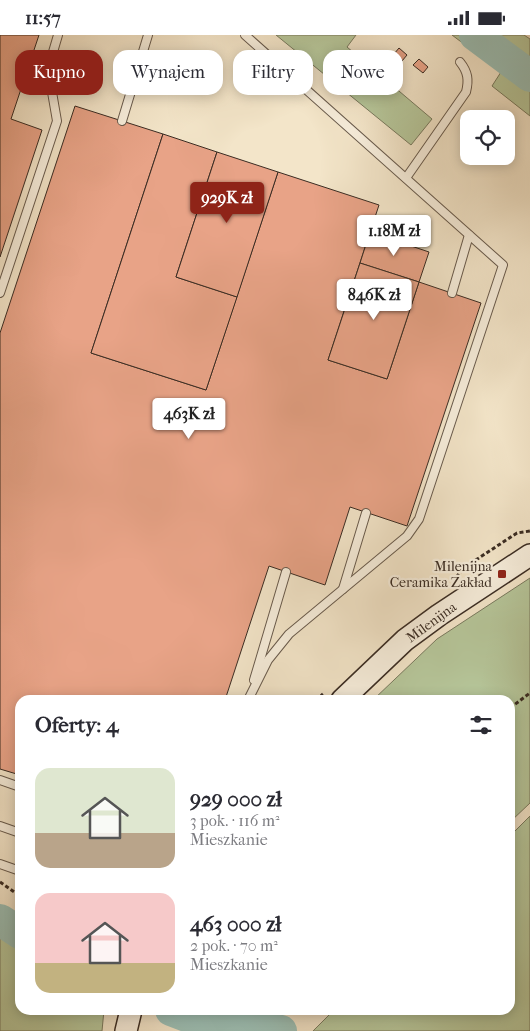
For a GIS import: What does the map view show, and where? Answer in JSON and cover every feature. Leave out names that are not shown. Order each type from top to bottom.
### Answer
[{"type":"street","name":"Milenijna","points":[[347,695],[405,640],[439,615],[530,555]]},
{"type":"lane","points":[[0,293],[57,121],[48,69],[58,35]]},
{"type":"lane","points":[[122,121],[148,35]]},
{"type":"lane","points":[[245,35],[503,265],[420,519],[407,537],[289,634],[268,660],[250,695]]},
{"type":"lane","points":[[406,178],[466,92],[468,83],[466,71],[460,62]]},
{"type":"lane","points":[[452,293],[469,235]]},
{"type":"lane","points":[[342,591],[366,513]]},
{"type":"lane","points":[[249,695],[286,572]]},
{"type":"lane","points":[[0,780],[15,785]]},
{"type":"lane","points":[[0,826],[15,831]]},
{"type":"lane","points":[[0,864],[15,869]]},
{"type":"path","points":[[515,704],[530,693]]},
{"type":"path","points":[[0,882],[15,892]]},
{"type":"green space","points":[[276,35],[356,35],[347,47],[351,50],[323,50],[323,73],[313,65],[313,50],[294,50]]},
{"type":"green space","points":[[452,35],[524,35],[530,39],[530,116],[492,86],[501,72]]},
{"type":"green space","points":[[403,94],[432,119],[411,145],[350,95]]},
{"type":"green space","points":[[530,578],[530,803],[515,817],[515,695],[378,695],[437,639]]},
{"type":"green space","points":[[530,816],[530,1031],[313,1031],[329,1015],[515,1015],[515,831]]},
{"type":"green space","points":[[0,930],[15,940],[15,1015],[104,1015],[102,1031],[0,1031]]},
{"type":"building","points":[[0,35],[39,35],[34,50],[15,50],[15,95],[19,95],[11,119],[42,130],[0,257]]},
{"type":"building","points":[[403,52],[407,55],[403,60]]},
{"type":"building","points":[[419,59],[428,67],[423,73],[413,65]]},
{"type":"building","points":[[75,106],[163,134],[91,353],[206,390],[278,172],[379,205],[328,360],[387,379],[419,282],[481,303],[407,526],[350,507],[325,585],[269,566],[227,695],[15,695],[15,774],[0,769],[0,333]]},
{"type":"building","points":[[163,134],[217,152],[176,277],[237,297],[206,390],[91,353]]},
{"type":"building","points":[[217,152],[278,172],[237,297],[176,277]]},
{"type":"building","points":[[370,232],[429,252],[419,282],[360,263]]},
{"type":"building","points":[[360,263],[419,282],[387,379],[328,360]]},
{"type":"waterway","points":[[475,35],[530,76]]},
{"type":"waterway","points":[[0,920],[15,930]]},
{"type":"waterway","points":[[184,1015],[207,1024],[265,1027],[281,1031]]},
{"type":"place","name":"Milenijna Ceramika Zakład","points":[[502,574]]}]
